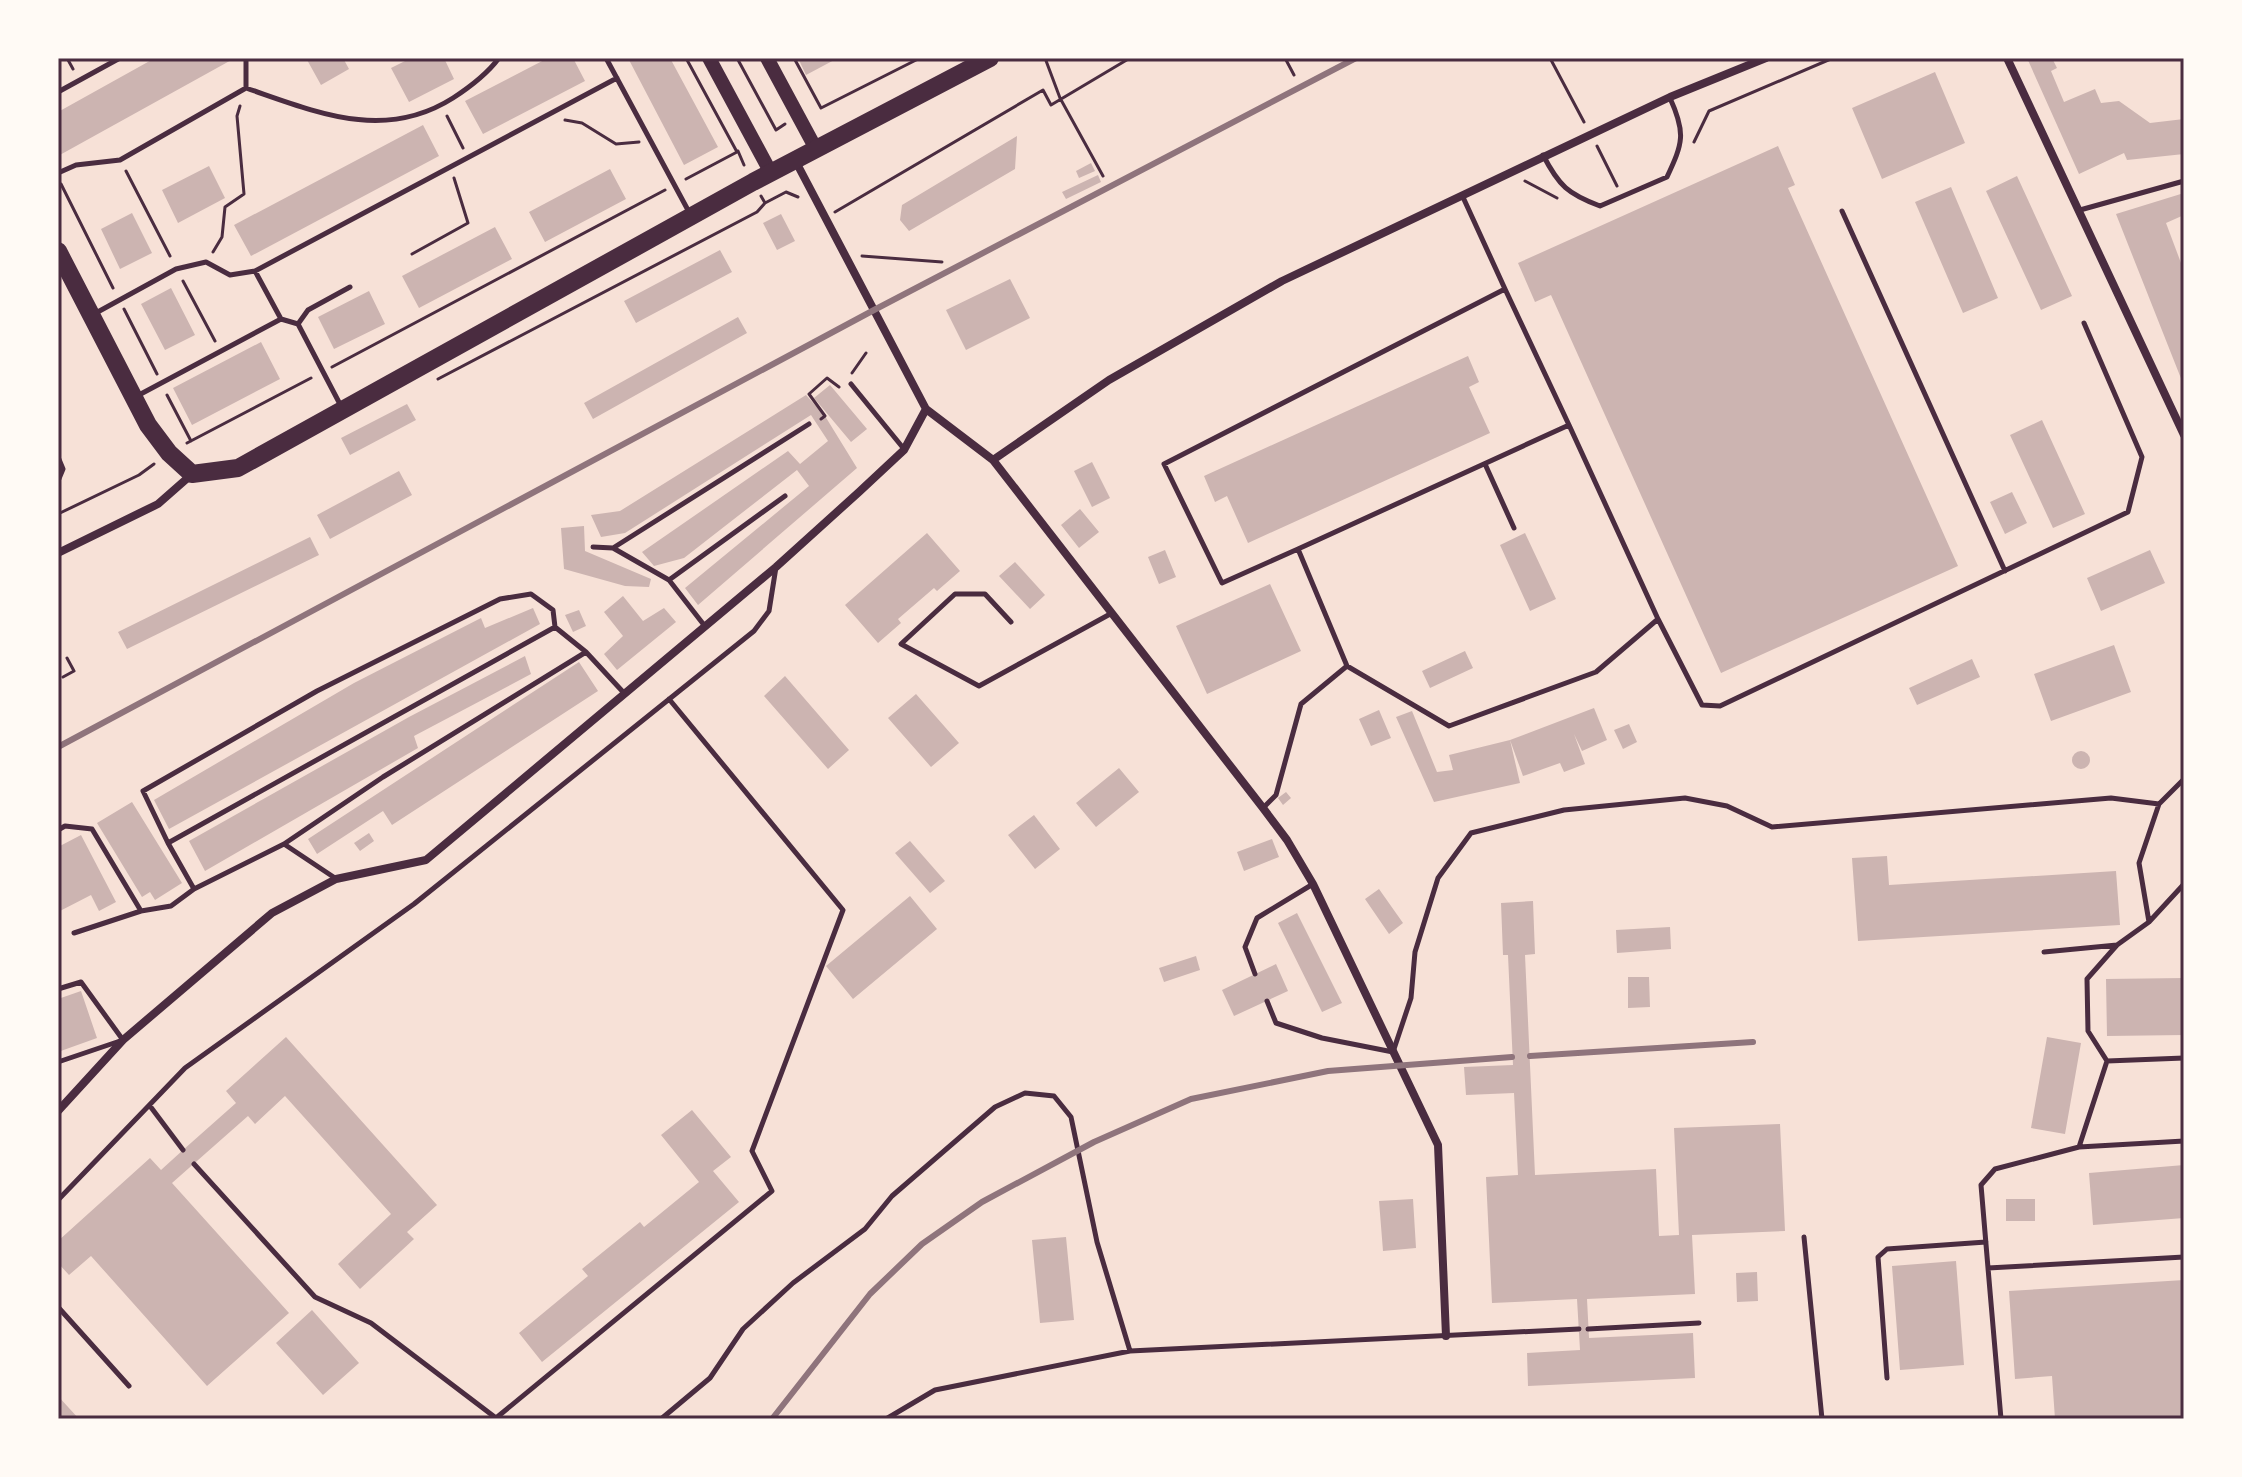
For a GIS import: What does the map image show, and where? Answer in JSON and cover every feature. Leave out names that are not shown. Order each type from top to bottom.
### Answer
[{"type":"main road","points":[[59,253],[148,425],[169,453],[192,474],[238,468],[753,182],[990,58]]},
{"type":"street","points":[[709,58],[771,173]]},
{"type":"street","points":[[767,58],[816,149]]},
{"type":"street","points":[[993,460],[1109,380],[1282,281],[1543,155],[1670,97],[1766,58]]},
{"type":"street","points":[[2007,58],[2184,435]]},
{"type":"street","points":[[795,160],[926,409],[993,460],[1263,808],[1287,840],[1313,884],[1438,1145],[1446,1336]]},
{"type":"street","points":[[58,1111],[123,1040],[272,913],[336,879],[426,860],[776,567],[904,450],[926,409]]},
{"type":"street","points":[[58,553],[158,504],[192,474]]},
{"type":"lane","points":[[58,92],[120,58]]},
{"type":"lane","points":[[246,58],[246,88]]},
{"type":"lane","points":[[58,173],[76,165],[120,160],[246,88],[301,107],[360,122],[409,119],[441,105],[472,86],[499,58]]},
{"type":"lane","points":[[606,58],[691,217]]},
{"type":"lane","points":[[91,315],[176,269],[206,262],[230,275],[255,271],[617,78]]},
{"type":"lane","points":[[1543,155],[1556,180],[1579,198],[1600,206],[1667,177],[1682,145],[1681,121],[1670,97]]},
{"type":"lane","points":[[2080,210],[2184,181]]},
{"type":"lane","points":[[1461,194],[1658,619],[1702,705],[1720,706],[2128,512],[2142,457],[2084,323]]},
{"type":"lane","points":[[1842,211],[2005,571]]},
{"type":"lane","points":[[255,271],[281,319]]},
{"type":"lane","points":[[298,324],[308,310],[350,287]]},
{"type":"lane","points":[[1505,289],[1164,464],[1222,583],[1569,425]]},
{"type":"lane","points":[[134,397],[281,319],[298,324],[343,410]]},
{"type":"lane","points":[[851,384],[904,450]]},
{"type":"lane","points":[[613,548],[812,424]]},
{"type":"lane","points":[[58,457],[63,469],[58,481]]},
{"type":"lane","points":[[1485,464],[1514,528]]},
{"type":"lane","points":[[669,580],[785,496]]},
{"type":"lane","points":[[593,547],[613,548],[669,580],[704,625]]},
{"type":"lane","points":[[1298,549],[1347,666],[1449,726],[1596,672],[1658,619]]},
{"type":"lane","points":[[58,1200],[185,1068],[414,904],[754,631],[769,611],[776,567]]},
{"type":"lane","points":[[194,889],[143,791],[317,691],[500,599],[531,594],[553,610],[555,627],[586,652],[624,693]]},
{"type":"lane","points":[[1011,622],[985,594],[955,594],[901,644],[979,686],[1112,613]]},
{"type":"lane","points":[[168,843],[555,627]]},
{"type":"lane","points":[[74,933],[141,911],[171,906],[194,889],[284,844],[383,777],[586,652]]},
{"type":"lane","points":[[1263,808],[1276,795],[1301,704],[1347,666]]},
{"type":"lane","points":[[194,1164],[315,1297],[371,1323],[496,1418],[772,1191],[752,1151],[843,910],[669,699]]},
{"type":"lane","points":[[2149,922],[2139,863],[2159,804],[2184,779]]},
{"type":"lane","points":[[1267,1001],[1276,1023],[1322,1038],[1393,1052],[1411,998],[1415,952],[1438,878],[1471,833],[1564,810],[1685,798],[1727,806],[1772,827],[2111,798],[2159,804]]},
{"type":"lane","points":[[58,830],[65,826],[92,829],[141,911]]},
{"type":"lane","points":[[284,844],[336,879]]},
{"type":"lane","points":[[1255,974],[1245,947],[1257,918],[1313,884]]},
{"type":"lane","points":[[2107,1061],[2088,1031],[2087,979],[2117,945],[2149,922],[2184,884]]},
{"type":"lane","points":[[2044,952],[2117,945]]},
{"type":"lane","points":[[58,989],[81,982],[123,1040],[58,1062]]},
{"type":"lane","points":[[2107,1061],[2184,1058]]},
{"type":"lane","points":[[2079,1147],[2107,1061]]},
{"type":"lane","points":[[661,1419],[710,1378],[743,1329],[793,1283],[865,1229],[892,1196],[995,1107],[1025,1093],[1054,1096],[1071,1117],[1097,1242],[1130,1351]]},
{"type":"lane","points":[[150,1106],[183,1150]]},
{"type":"lane","points":[[2001,1419],[1981,1185],[1995,1169],[2079,1147],[2184,1141]]},
{"type":"lane","points":[[1804,1237],[1822,1419]]},
{"type":"lane","points":[[1887,1378],[1878,1257],[1887,1249],[1986,1242]]},
{"type":"lane","points":[[1988,1268],[2184,1257]]},
{"type":"lane","points":[[58,1307],[129,1386]]},
{"type":"lane","points":[[1588,1329],[1699,1323]]},
{"type":"lane","points":[[886,1419],[935,1390],[1130,1351],[1579,1329]]},
{"type":"path","points":[[686,58],[765,203]]},
{"type":"path","points":[[794,58],[821,108],[920,58]]},
{"type":"path","points":[[1045,58],[1060,98],[1103,176]]},
{"type":"path","points":[[830,202],[835,212],[1043,90],[1051,105],[1130,58]]},
{"type":"path","points":[[1285,58],[1294,75]]},
{"type":"path","points":[[1691,148],[1709,111],[1833,58]]},
{"type":"path","points":[[206,262],[222,237],[225,207],[244,194],[237,116],[246,88]]},
{"type":"path","points":[[441,105],[467,156]]},
{"type":"path","points":[[544,116],[582,123],[616,144],[651,141]]},
{"type":"path","points":[[58,514],[139,475],[169,453],[776,130]]},
{"type":"path","points":[[120,160],[220,352]]},
{"type":"path","points":[[412,254],[468,223],[450,167]]},
{"type":"path","points":[[1516,180],[1527,182],[1569,204]]},
{"type":"path","points":[[434,380],[442,379],[730,227],[786,192],[797,195],[807,207]]},
{"type":"path","points":[[855,246],[862,256],[942,262]]},
{"type":"path","points":[[812,424],[825,416],[809,394],[827,378],[838,388],[847,381],[866,353]]},
{"type":"path","points":[[63,677],[74,671],[67,658]]},
{"type":"building","points":[[155,58],[235,58],[58,156],[58,112]]},
{"type":"building","points":[[306,58],[343,58],[349,69],[321,85]]},
{"type":"building","points":[[411,58],[444,58],[454,79],[409,102],[391,68]]},
{"type":"building","points":[[548,58],[573,58],[585,81],[483,134],[465,101]]},
{"type":"building","points":[[628,58],[670,58],[718,147],[684,165]]},
{"type":"building","points":[[798,58],[838,58],[806,75]]},
{"type":"building","points":[[2027,58],[2052,58],[2057,68],[2051,71],[2064,102],[2095,89],[2101,103],[2119,101],[2150,123],[2184,119],[2184,154],[2127,160],[2124,153],[2079,174]]},
{"type":"building","points":[[1935,72],[1965,143],[1882,179],[1852,108]]},
{"type":"building","points":[[423,125],[439,156],[251,256],[234,225]]},
{"type":"building","points":[[1017,136],[1015,169],[909,231],[900,220],[902,205]]},
{"type":"building","points":[[1778,146],[1795,185],[1788,188],[1958,566],[1721,673],[1551,295],[1535,302],[1518,263]]},
{"type":"building","points":[[1091,163],[1095,171],[1079,178],[1076,171]]},
{"type":"building","points":[[209,166],[225,198],[178,223],[162,190]]},
{"type":"building","points":[[610,169],[626,199],[545,242],[529,212]]},
{"type":"building","points":[[1098,175],[1101,182],[1066,199],[1062,192]]},
{"type":"building","points":[[2017,176],[2072,296],[2041,310],[1986,191]]},
{"type":"building","points":[[1951,187],[1998,298],[1963,313],[1915,202]]},
{"type":"building","points":[[2184,193],[2184,215],[2166,223],[2184,271],[2184,386],[2116,214]]},
{"type":"building","points":[[132,213],[152,253],[120,269],[101,229]]},
{"type":"building","points":[[781,214],[795,241],[777,250],[763,223]]},
{"type":"building","points":[[495,227],[512,259],[419,308],[402,276]]},
{"type":"building","points":[[720,250],[732,272],[636,323],[624,301]]},
{"type":"building","points":[[1010,279],[1030,318],[966,350],[946,310]]},
{"type":"building","points":[[171,288],[195,335],[165,350],[141,304]]},
{"type":"building","points":[[369,291],[385,324],[334,349],[318,317]]},
{"type":"building","points":[[738,317],[747,333],[593,419],[584,403]]},
{"type":"building","points":[[261,342],[280,379],[192,425],[173,388]]},
{"type":"building","points":[[1468,356],[1479,382],[1469,387],[1490,433],[1248,543],[1227,496],[1215,502],[1204,476]]},
{"type":"building","points":[[830,385],[867,429],[851,442],[814,398]]},
{"type":"building","points":[[806,395],[825,416],[857,468],[698,605],[685,588],[809,486],[797,470],[684,558],[654,566],[642,552],[788,451],[800,464],[828,441],[811,415],[625,533],[601,537],[591,515],[620,511]]},
{"type":"building","points":[[407,404],[416,420],[350,455],[341,438]]},
{"type":"building","points":[[2042,420],[2085,514],[2053,528],[2010,435]]},
{"type":"building","points":[[1092,462],[1110,498],[1092,507],[1074,471]]},
{"type":"building","points":[[399,471],[412,495],[330,539],[317,515]]},
{"type":"building","points":[[2012,492],[2027,523],[2005,534],[1990,502]]},
{"type":"building","points":[[1080,509],[1099,532],[1079,548],[1061,525]]},
{"type":"building","points":[[584,526],[585,551],[651,579],[649,587],[625,586],[564,569],[561,528]]},
{"type":"building","points":[[927,533],[960,571],[937,591],[934,588],[898,619],[901,623],[878,643],[845,605]]},
{"type":"building","points":[[1525,533],[1556,599],[1530,611],[1500,545]]},
{"type":"building","points":[[310,537],[319,555],[127,649],[118,632]]},
{"type":"building","points":[[1165,550],[1176,577],[1159,584],[1148,557]]},
{"type":"building","points":[[2150,550],[2165,583],[2101,611],[2087,578]]},
{"type":"building","points":[[1015,562],[1045,595],[1030,609],[999,576]]},
{"type":"building","points":[[1270,584],[1301,651],[1207,694],[1176,626]]},
{"type":"building","points":[[623,596],[643,621],[664,608],[676,622],[617,670],[604,654],[623,636],[604,612]]},
{"type":"building","points":[[533,608],[540,624],[169,829],[154,800],[354,683],[481,618],[485,628]]},
{"type":"building","points":[[579,610],[586,626],[573,632],[565,615]]},
{"type":"building","points":[[2114,645],[2131,692],[2051,721],[2034,674]]},
{"type":"building","points":[[1465,651],[1473,668],[1430,688],[1422,671]]},
{"type":"building","points":[[525,656],[531,674],[414,736],[418,748],[205,871],[189,841],[409,717]]},
{"type":"building","points":[[1972,659],[1980,677],[1917,705],[1909,688]]},
{"type":"building","points":[[579,662],[598,691],[392,825],[383,811],[317,854],[308,839]]},
{"type":"building","points":[[785,676],[849,750],[828,769],[764,696]]},
{"type":"building","points":[[916,694],[959,743],[931,767],[888,718]]},
{"type":"building","points":[[1594,708],[1607,740],[1582,751],[1574,734],[1585,764],[1564,772],[1560,763],[1523,776],[1510,740]]},
{"type":"building","points":[[1379,710],[1391,738],[1371,746],[1359,719]]},
{"type":"building","points":[[1412,711],[1437,772],[1453,770],[1449,755],[1510,740],[1520,783],[1434,802],[1396,717]]},
{"type":"building","points":[[1629,724],[1637,742],[1623,749],[1614,730]]},
{"type":"building","points":[[2077,751],[2085,751],[2090,760],[2088,767],[2077,769],[2072,764],[2072,756]]},
{"type":"building","points":[[1119,768],[1139,792],[1096,827],[1076,803]]},
{"type":"building","points":[[1286,792],[1291,798],[1283,805],[1278,798]]},
{"type":"building","points":[[132,802],[182,883],[155,900],[150,892],[142,897],[97,823]]},
{"type":"building","points":[[1034,815],[1060,849],[1035,869],[1008,835]]},
{"type":"building","points":[[369,833],[374,841],[360,851],[354,843]]},
{"type":"building","points":[[81,835],[116,902],[99,911],[91,895],[58,912],[58,847]]},
{"type":"building","points":[[1272,839],[1279,857],[1244,871],[1237,852]]},
{"type":"building","points":[[910,841],[945,881],[930,893],[895,853]]},
{"type":"building","points":[[1887,856],[1889,885],[2116,871],[2120,925],[1858,941],[1852,858]]},
{"type":"building","points":[[1379,889],[1403,923],[1389,934],[1365,899]]},
{"type":"building","points":[[910,896],[937,929],[853,999],[826,966]]},
{"type":"building","points":[[1533,901],[1535,954],[1525,955],[1535,1175],[1656,1169],[1659,1236],[1679,1235],[1674,1128],[1780,1124],[1785,1231],[1692,1235],[1695,1294],[1587,1299],[1589,1338],[1693,1333],[1695,1378],[1528,1386],[1527,1353],[1580,1350],[1577,1299],[1492,1303],[1486,1177],[1518,1175],[1514,1093],[1466,1095],[1464,1067],[1513,1065],[1508,955],[1503,955],[1501,903]]},
{"type":"building","points":[[1297,913],[1342,1003],[1322,1012],[1278,923]]},
{"type":"building","points":[[1670,927],[1671,949],[1617,953],[1616,930]]},
{"type":"building","points":[[1196,956],[1200,970],[1164,982],[1159,968]]},
{"type":"building","points":[[1276,964],[1288,991],[1234,1016],[1222,990]]},
{"type":"building","points":[[1628,977],[1649,977],[1650,1007],[1628,1008]]},
{"type":"building","points":[[2184,978],[2184,1035],[2107,1036],[2106,979]]},
{"type":"building","points":[[81,991],[97,1038],[58,1052],[58,999]]},
{"type":"building","points":[[286,1037],[437,1205],[407,1232],[414,1239],[360,1289],[338,1264],[391,1214],[285,1096],[255,1124],[248,1116],[172,1183],[289,1313],[207,1386],[91,1256],[69,1275],[58,1263],[58,1241],[150,1158],[161,1170],[236,1103],[226,1091]]},
{"type":"building","points":[[2047,1037],[2081,1043],[2065,1134],[2031,1128]]},
{"type":"building","points":[[692,1110],[731,1157],[713,1171],[739,1202],[542,1362],[519,1333],[588,1276],[582,1269],[640,1222],[644,1227],[699,1182],[661,1135]]},
{"type":"building","points":[[2184,1165],[2184,1218],[2093,1225],[2089,1173]]},
{"type":"building","points":[[1413,1199],[1416,1248],[1383,1251],[1379,1201]]},
{"type":"building","points":[[2006,1199],[2035,1199],[2035,1221],[2006,1221]]},
{"type":"building","points":[[1066,1237],[1074,1320],[1040,1323],[1032,1240]]},
{"type":"building","points":[[1956,1261],[1964,1365],[1900,1370],[1892,1266]]},
{"type":"building","points":[[1757,1272],[1758,1301],[1737,1302],[1736,1273]]},
{"type":"building","points":[[2184,1280],[2184,1416],[2055,1419],[2052,1376],[2015,1379],[2009,1291]]},
{"type":"building","points":[[312,1310],[359,1363],[323,1395],[276,1343]]},
{"type":"building","points":[[58,1396],[79,1419],[58,1419]]},
{"type":"railway","points":[[58,747],[874,310],[1356,58]]},
{"type":"railway","points":[[1530,1056],[1753,1042]]},
{"type":"railway","points":[[772,1419],[870,1294],[922,1244],[982,1202],[1094,1142],[1191,1099],[1328,1071],[1512,1057]]}]
